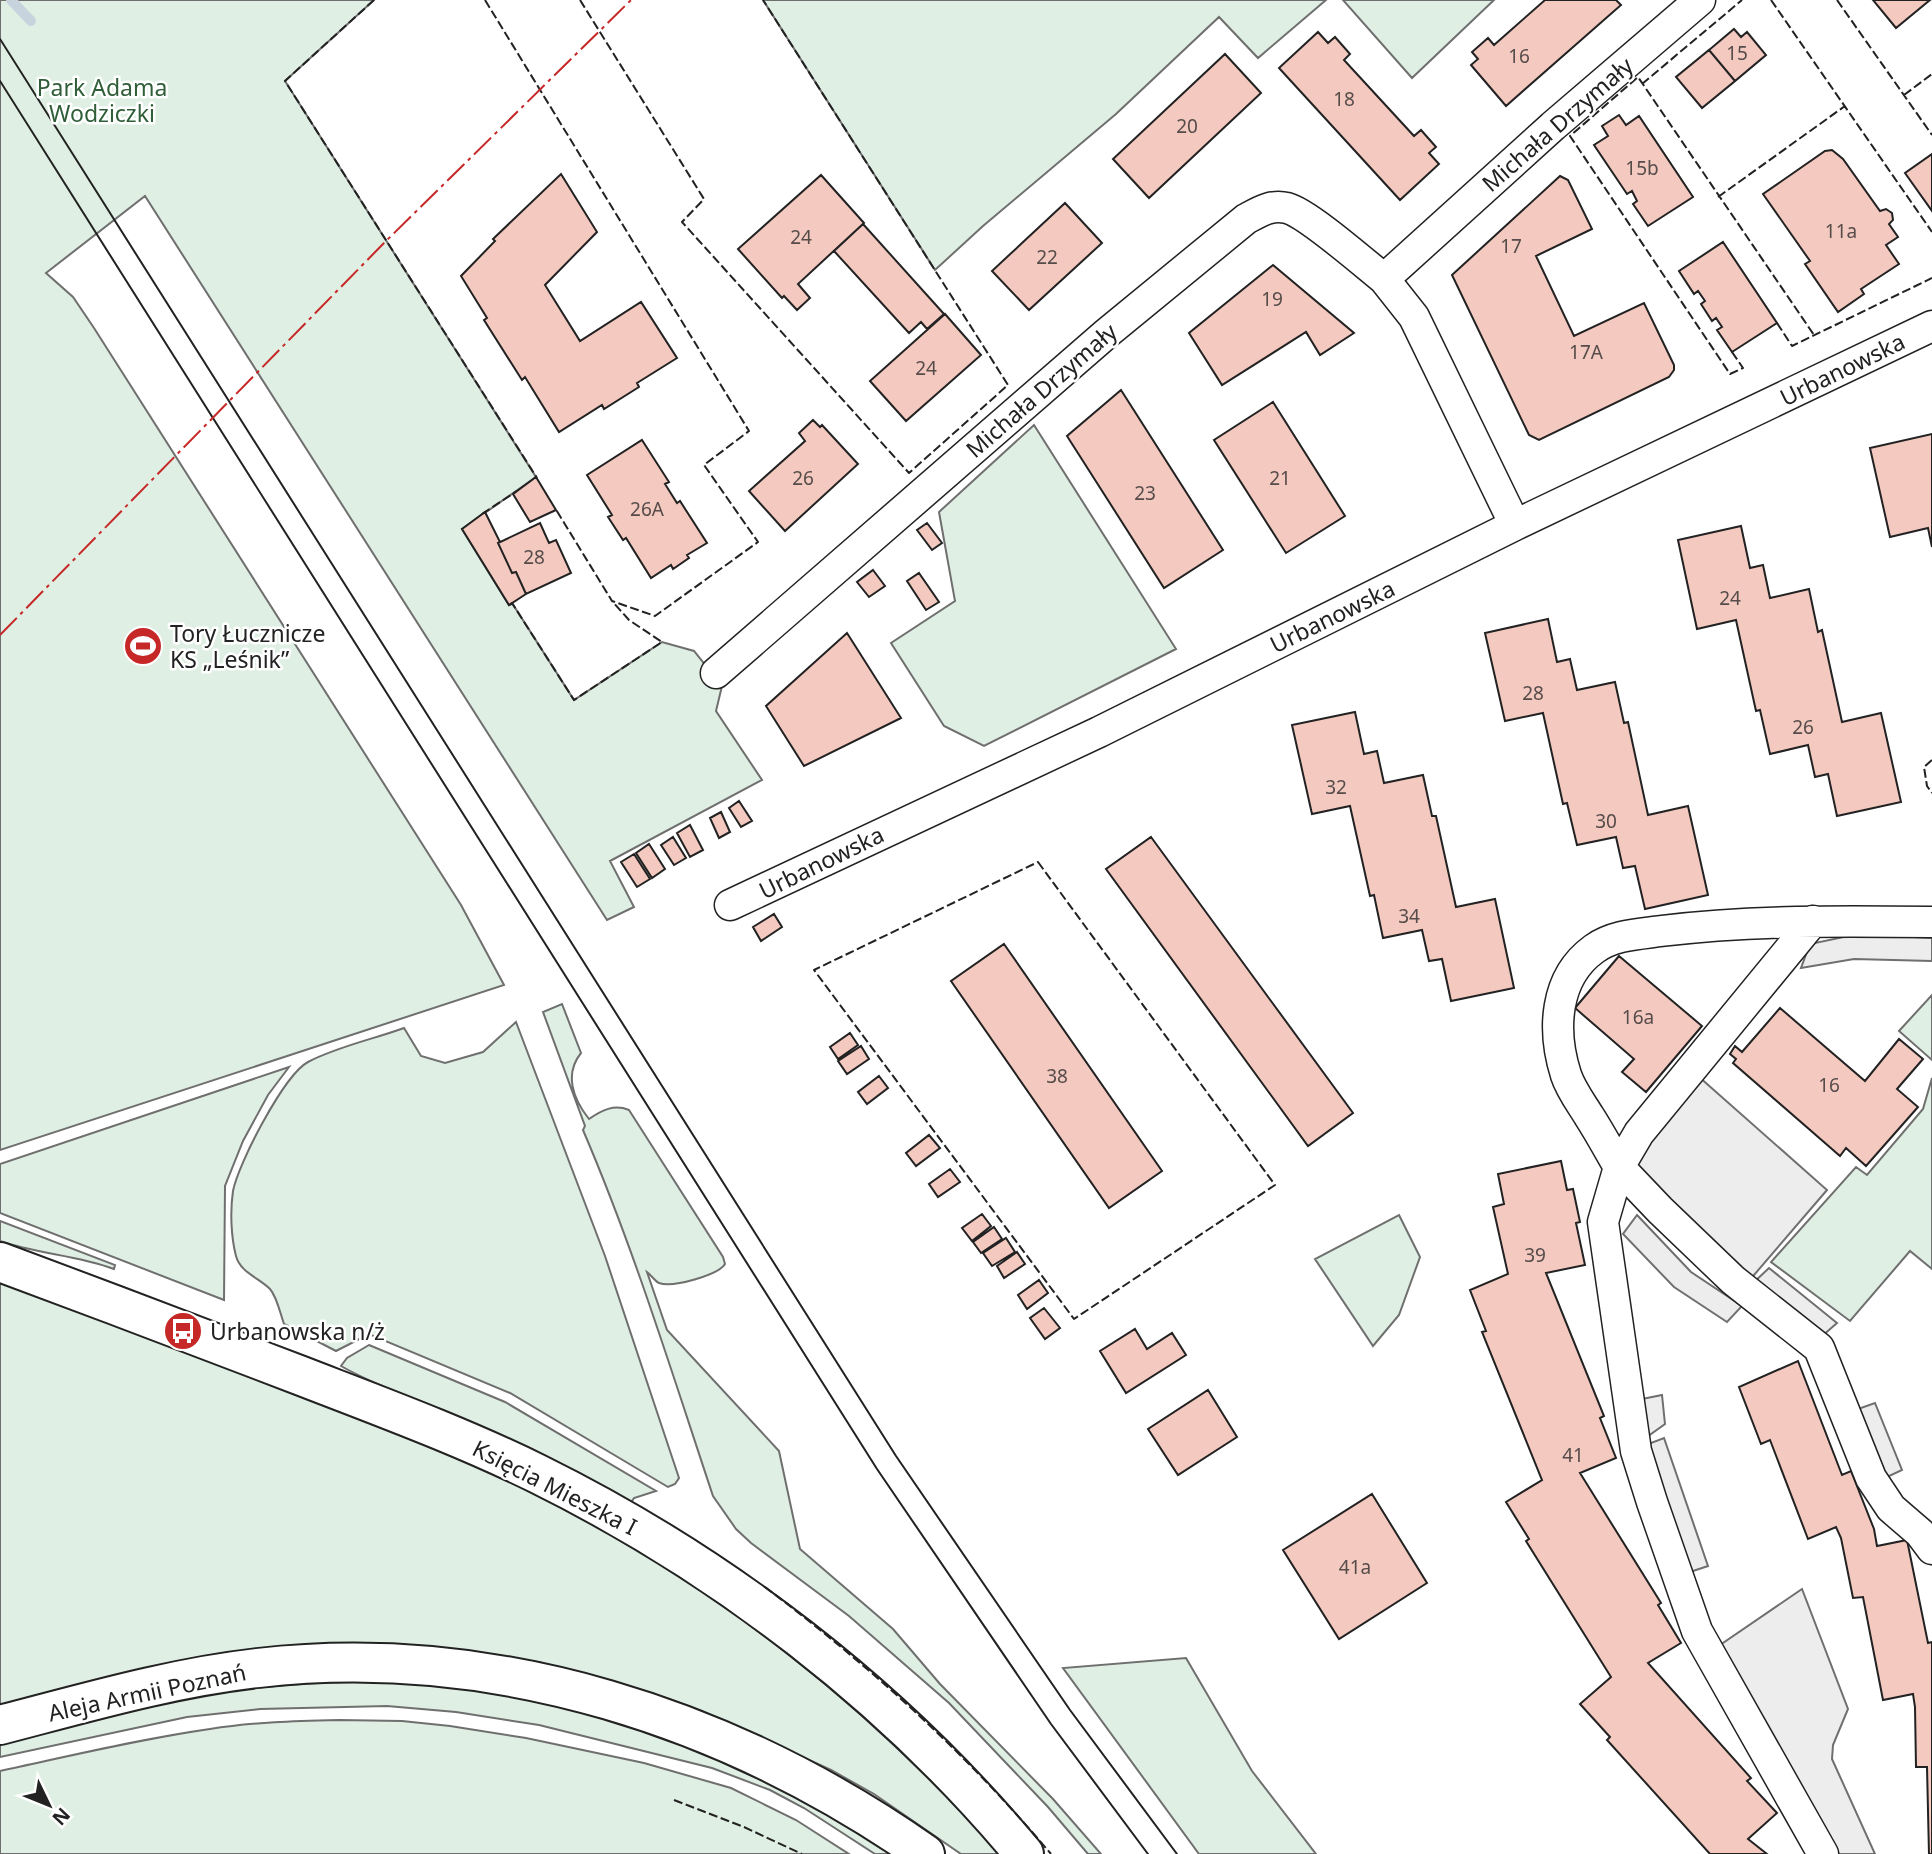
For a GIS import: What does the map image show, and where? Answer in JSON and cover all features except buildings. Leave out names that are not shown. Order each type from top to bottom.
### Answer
[{"type":"street","name":"Michała Drzymały","points":[[1384,279],[1553,126],[1700,0]]},
{"type":"street","name":"Michała Drzymały","points":[[716,673],[1107,333],[1246,219],[1269,207],[1287,208],[1306,218],[1384,279],[1414,317],[1515,525]]},
{"type":"street","name":"Urbanowska","points":[[730,905],[1099,732],[1515,525],[1932,326]]},
{"type":"street","points":[[1932,922],[1812,922],[1693,927],[1613,939],[1595,948],[1580,962],[1564,988],[1558,1012],[1560,1052],[1566,1076],[1619,1167],[1733,1280],[1819,1348],[1871,1478],[1891,1508],[1920,1533],[1932,1549]]},
{"type":"street","points":[[1812,922],[1647,1122],[1619,1167],[1604,1222],[1636,1451],[1697,1631],[1823,1854]]},
{"type":"street","name":"Księcia Mieszka I","points":[[0,1262],[481,1447],[540,1475],[622,1520],[715,1578],[837,1668],[940,1763],[1024,1854]]},
{"type":"street","name":"Aleja Armii Poznań","points":[[0,1725],[137,1690],[201,1676],[259,1668],[360,1663],[469,1669],[587,1693],[695,1728],[793,1772],[848,1803],[925,1854]]},
{"type":"green space","name":"Park Adama Wodziczki","points":[[0,0],[374,0],[285,81],[536,477],[462,529],[509,605],[512,603],[574,700],[662,642],[694,651],[722,686],[716,711],[762,780],[610,861],[634,907],[607,920],[145,196],[46,273],[73,297],[94,328],[461,905],[504,985],[0,1150]]},
{"type":"green space","points":[[763,0],[1326,0],[1258,58],[1219,17],[1116,114],[935,270]]},
{"type":"green space","points":[[1343,0],[1494,0],[1412,78]]},
{"type":"green space","points":[[1034,425],[1176,649],[984,746],[944,726],[891,643],[955,601],[939,512]]},
{"type":"green space","points":[[1932,995],[1932,1060],[1899,1031]]},
{"type":"green space","points":[[562,1004],[581,1053],[573,1069],[572,1078],[575,1095],[583,1111],[589,1119],[608,1109],[629,1110],[723,1257],[725,1264],[714,1272],[674,1284],[659,1283],[647,1272],[667,1330],[779,1451],[800,1549],[893,1629],[940,1684],[1053,1799],[1101,1854],[1088,1854],[1048,1807],[949,1703],[849,1616],[751,1543],[736,1529],[713,1496],[636,1266],[583,1130],[585,1126],[543,1012]]},
{"type":"green space","points":[[516,1022],[605,1256],[679,1478],[675,1484],[668,1487],[510,1393],[369,1334],[336,1351],[284,1324],[270,1289],[246,1271],[236,1256],[231,1215],[237,1178],[263,1121],[298,1070],[308,1062],[331,1052],[404,1028],[421,1056],[445,1063],[483,1052]]},
{"type":"green space","points":[[289,1067],[268,1095],[243,1141],[225,1186],[224,1300],[0,1213],[0,1164]]},
{"type":"green space","points":[[1932,1078],[1932,1269],[1910,1251],[1850,1321],[1771,1262],[1856,1167],[1867,1175],[1923,1109]]},
{"type":"green space","points":[[1399,1215],[1420,1257],[1399,1315],[1373,1346],[1315,1259]]},
{"type":"green space","points":[[0,1221],[115,1265],[114,1269],[0,1241]]},
{"type":"green space","points":[[0,1281],[439,1448],[598,1527],[672,1571],[810,1672],[876,1728],[939,1789],[1000,1854],[961,1854],[874,1794],[831,1770],[702,1711],[539,1662],[436,1650],[0,1712]]},
{"type":"green space","points":[[369,1345],[505,1402],[656,1491],[634,1498],[630,1504],[491,1432],[341,1366],[347,1358]]},
{"type":"green space","points":[[1186,1658],[1252,1771],[1316,1854],[1199,1854],[1063,1668]]},
{"type":"green space","points":[[377,1681],[462,1688],[572,1707],[682,1743],[797,1796],[893,1854],[875,1854],[804,1808],[770,1790],[712,1768],[539,1725],[456,1712],[387,1706],[260,1709],[187,1717],[0,1757],[0,1744],[181,1699],[271,1686]]},
{"type":"green space","points":[[402,1721],[450,1726],[526,1738],[644,1763],[731,1788],[796,1820],[849,1854],[0,1854],[0,1771],[210,1729],[258,1723]]},
{"type":"shaded area","points":[[1858,934],[1932,938],[1932,961],[1854,959],[1801,968],[1810,944]]},
{"type":"shaded area","points":[[1698,1076],[1827,1190],[1748,1282],[1628,1165]]},
{"type":"shaded area","points":[[1637,1215],[1691,1272],[1742,1306],[1727,1322],[1674,1287],[1623,1234]]},
{"type":"shaded area","points":[[1769,1268],[1837,1323],[1821,1337],[1751,1285]]},
{"type":"shaded area","points":[[1662,1395],[1665,1424],[1644,1439],[1637,1400]]},
{"type":"shaded area","points":[[1875,1403],[1902,1470],[1883,1479],[1855,1410]]},
{"type":"shaded area","points":[[1664,1438],[1708,1566],[1687,1573],[1643,1446]]},
{"type":"shaded area","points":[[1802,1589],[1848,1709],[1833,1745],[1832,1759],[1875,1854],[1813,1854],[1701,1658]]},
{"type":"waterway","points":[[11,0],[31,21]]},
{"type":"tram line","points":[[0,39],[896,1456],[1070,1710],[1177,1854]]},
{"type":"tram line","points":[[0,81],[877,1469],[1051,1724],[1148,1854]]},
{"type":"fence","points":[[374,0],[285,81],[537,478]]},
{"type":"fence","points":[[485,0],[749,431],[704,465],[758,542],[655,616],[612,601],[555,508]]},
{"type":"fence","points":[[580,0],[704,199],[682,222],[909,473],[1008,385],[763,0]]},
{"type":"fence","points":[[1642,84],[1742,0]]},
{"type":"fence","points":[[1771,0],[1932,232]]},
{"type":"fence","points":[[1837,0],[1932,135]]},
{"type":"fence","points":[[1904,95],[1932,74]]},
{"type":"fence","points":[[1732,352],[1743,368],[1730,374],[1570,136],[1638,77],[1814,335]]},
{"type":"fence","points":[[1718,197],[1845,106]]},
{"type":"fence","points":[[1777,323],[1792,346],[1932,278]]},
{"type":"fence","points":[[482,514],[517,491]]},
{"type":"fence","points":[[510,605],[512,603],[574,700],[662,642],[629,620],[612,601]]},
{"type":"fence","points":[[1932,760],[1924,767],[1927,786],[1932,793]]},
{"type":"fence","points":[[1038,862],[1275,1185],[1074,1319],[814,970],[1038,862]]},
{"type":"fence","points":[[765,1587],[843,1648],[916,1712],[985,1780],[1051,1854]]},
{"type":"fence","points":[[674,1800],[744,1827],[802,1854]]},
{"type":"power","points":[[0,635],[384,243],[631,0]]},
{"type":"place","name":"Tory Łucznicze KS „Leśnik”","points":[[143,646]]},
{"type":"place","name":"Urbanowska n/ż","points":[[183,1331]]}]
